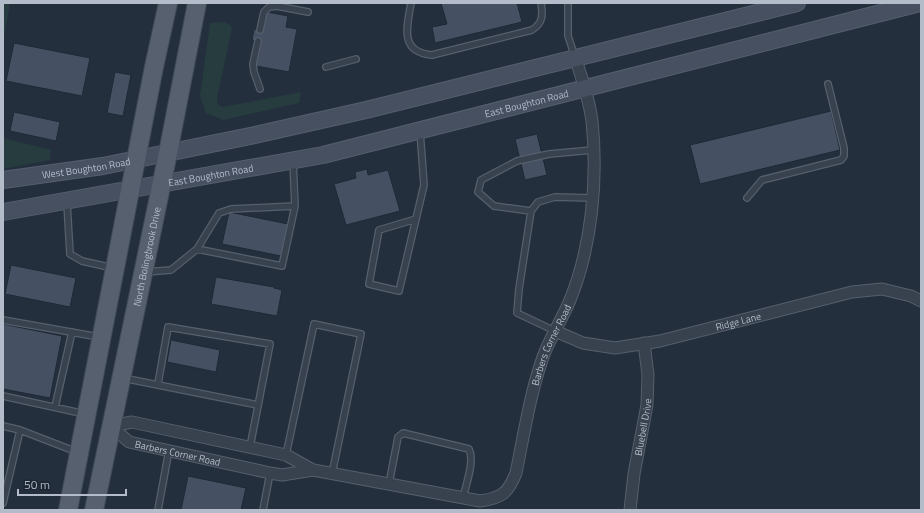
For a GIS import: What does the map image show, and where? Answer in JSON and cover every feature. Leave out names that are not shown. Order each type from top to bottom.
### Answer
[{"type":"main road","points":[[68,510],[168,3]]},
{"type":"main road","name":"North Bolingbrook Drive","points":[[94,510],[168,154],[197,3]]},
{"type":"main road","points":[[168,154],[366,110],[797,3]]},
{"type":"main road","name":"East Boughton Road","points":[[130,190],[161,183],[322,155],[920,3]]},
{"type":"main road","name":"West Boughton Road","points":[[3,180],[103,166],[168,154]]},
{"type":"main road","points":[[3,212],[130,190]]},
{"type":"street","name":"Barbers Corner Road","points":[[111,426],[132,422],[286,455],[313,470],[480,501],[494,499],[504,493],[511,485],[516,472],[535,384],[543,356],[570,301],[580,271],[588,238],[592,198],[592,120],[585,88],[575,57]]},
{"type":"street","name":"Ridge Lane","points":[[555,331],[583,343],[615,348],[668,339],[852,292],[882,289],[912,296],[921,301]]},
{"type":"street","name":"Bluebell Drive","points":[[630,510],[634,474],[648,405],[648,375],[644,344]]},
{"type":"street","name":"Barbers Corner Road","points":[[111,426],[129,442],[270,473],[282,475],[313,470]]},
{"type":"lane","points":[[411,3],[406,32],[407,39],[417,52],[432,56],[532,30],[537,27],[542,18],[541,3]]},
{"type":"lane","name":"Barbers Corner Road","points":[[568,3],[568,36],[575,57]]},
{"type":"lane","points":[[260,30],[264,12],[269,7],[276,6],[308,12]]},
{"type":"lane","points":[[258,41],[253,64],[260,89]]},
{"type":"lane","points":[[326,67],[356,59]]},
{"type":"lane","points":[[748,198],[762,180],[841,160],[844,156],[844,148],[828,84]]},
{"type":"lane","points":[[416,219],[379,230],[369,284],[399,291],[416,219],[424,185],[420,131]]},
{"type":"lane","points":[[531,211],[494,206],[478,192],[481,180],[517,160],[549,154],[593,150]]},
{"type":"lane","points":[[197,249],[282,266],[295,206],[293,160]]},
{"type":"lane","points":[[555,331],[517,313],[519,289],[531,211],[538,202],[555,197],[592,198]]},
{"type":"lane","points":[[66,200],[70,254],[82,261],[115,268]]},
{"type":"lane","points":[[143,272],[171,270],[197,249],[219,214],[231,209],[295,206]]},
{"type":"lane","points":[[3,320],[102,338]]},
{"type":"lane","points":[[286,455],[314,324],[361,334],[332,474]]},
{"type":"lane","points":[[158,384],[168,326],[270,344],[250,447]]},
{"type":"lane","points":[[55,407],[72,332]]},
{"type":"lane","points":[[121,377],[258,405]]},
{"type":"lane","points":[[3,396],[87,414]]},
{"type":"lane","points":[[3,426],[20,430],[80,453]]},
{"type":"lane","points":[[3,503],[20,430]]},
{"type":"lane","points":[[389,484],[398,437],[403,433],[469,449],[472,454],[463,498]]},
{"type":"lane","points":[[158,510],[169,450]]},
{"type":"lane","points":[[263,510],[270,473]]},
{"type":"green space","points":[[3,3],[10,3],[3,43]]},
{"type":"green space","points":[[225,22],[232,28],[217,98],[218,105],[223,107],[301,92],[299,103],[223,120],[206,113],[200,96],[210,23]]},
{"type":"green space","points":[[3,138],[51,150],[50,160],[3,169]]},
{"type":"building","points":[[441,3],[517,3],[522,22],[435,43],[432,27],[447,24]]},
{"type":"building","points":[[267,12],[288,16],[286,27],[297,29],[289,72],[256,66],[261,42],[252,40],[254,29],[263,31]]},
{"type":"building","points":[[14,43],[90,58],[82,96],[6,81]]},
{"type":"building","points":[[115,72],[131,75],[123,116],[107,113]]},
{"type":"building","points":[[831,111],[840,150],[700,184],[690,145]]},
{"type":"building","points":[[14,112],[60,122],[56,141],[10,131]]},
{"type":"building","points":[[537,134],[547,175],[525,180],[515,139]]},
{"type":"building","points":[[367,169],[368,175],[388,170],[400,211],[346,225],[334,184],[356,178],[355,172]]},
{"type":"building","points":[[229,212],[288,224],[281,256],[222,244]]},
{"type":"building","points":[[11,265],[76,278],[70,307],[5,294]]},
{"type":"building","points":[[216,277],[274,287],[282,290],[277,316],[211,304]]},
{"type":"building","points":[[3,324],[62,336],[50,398],[3,389]]},
{"type":"building","points":[[171,340],[220,350],[216,372],[167,362]]},
{"type":"building","points":[[188,476],[246,488],[241,510],[181,510]]}]
